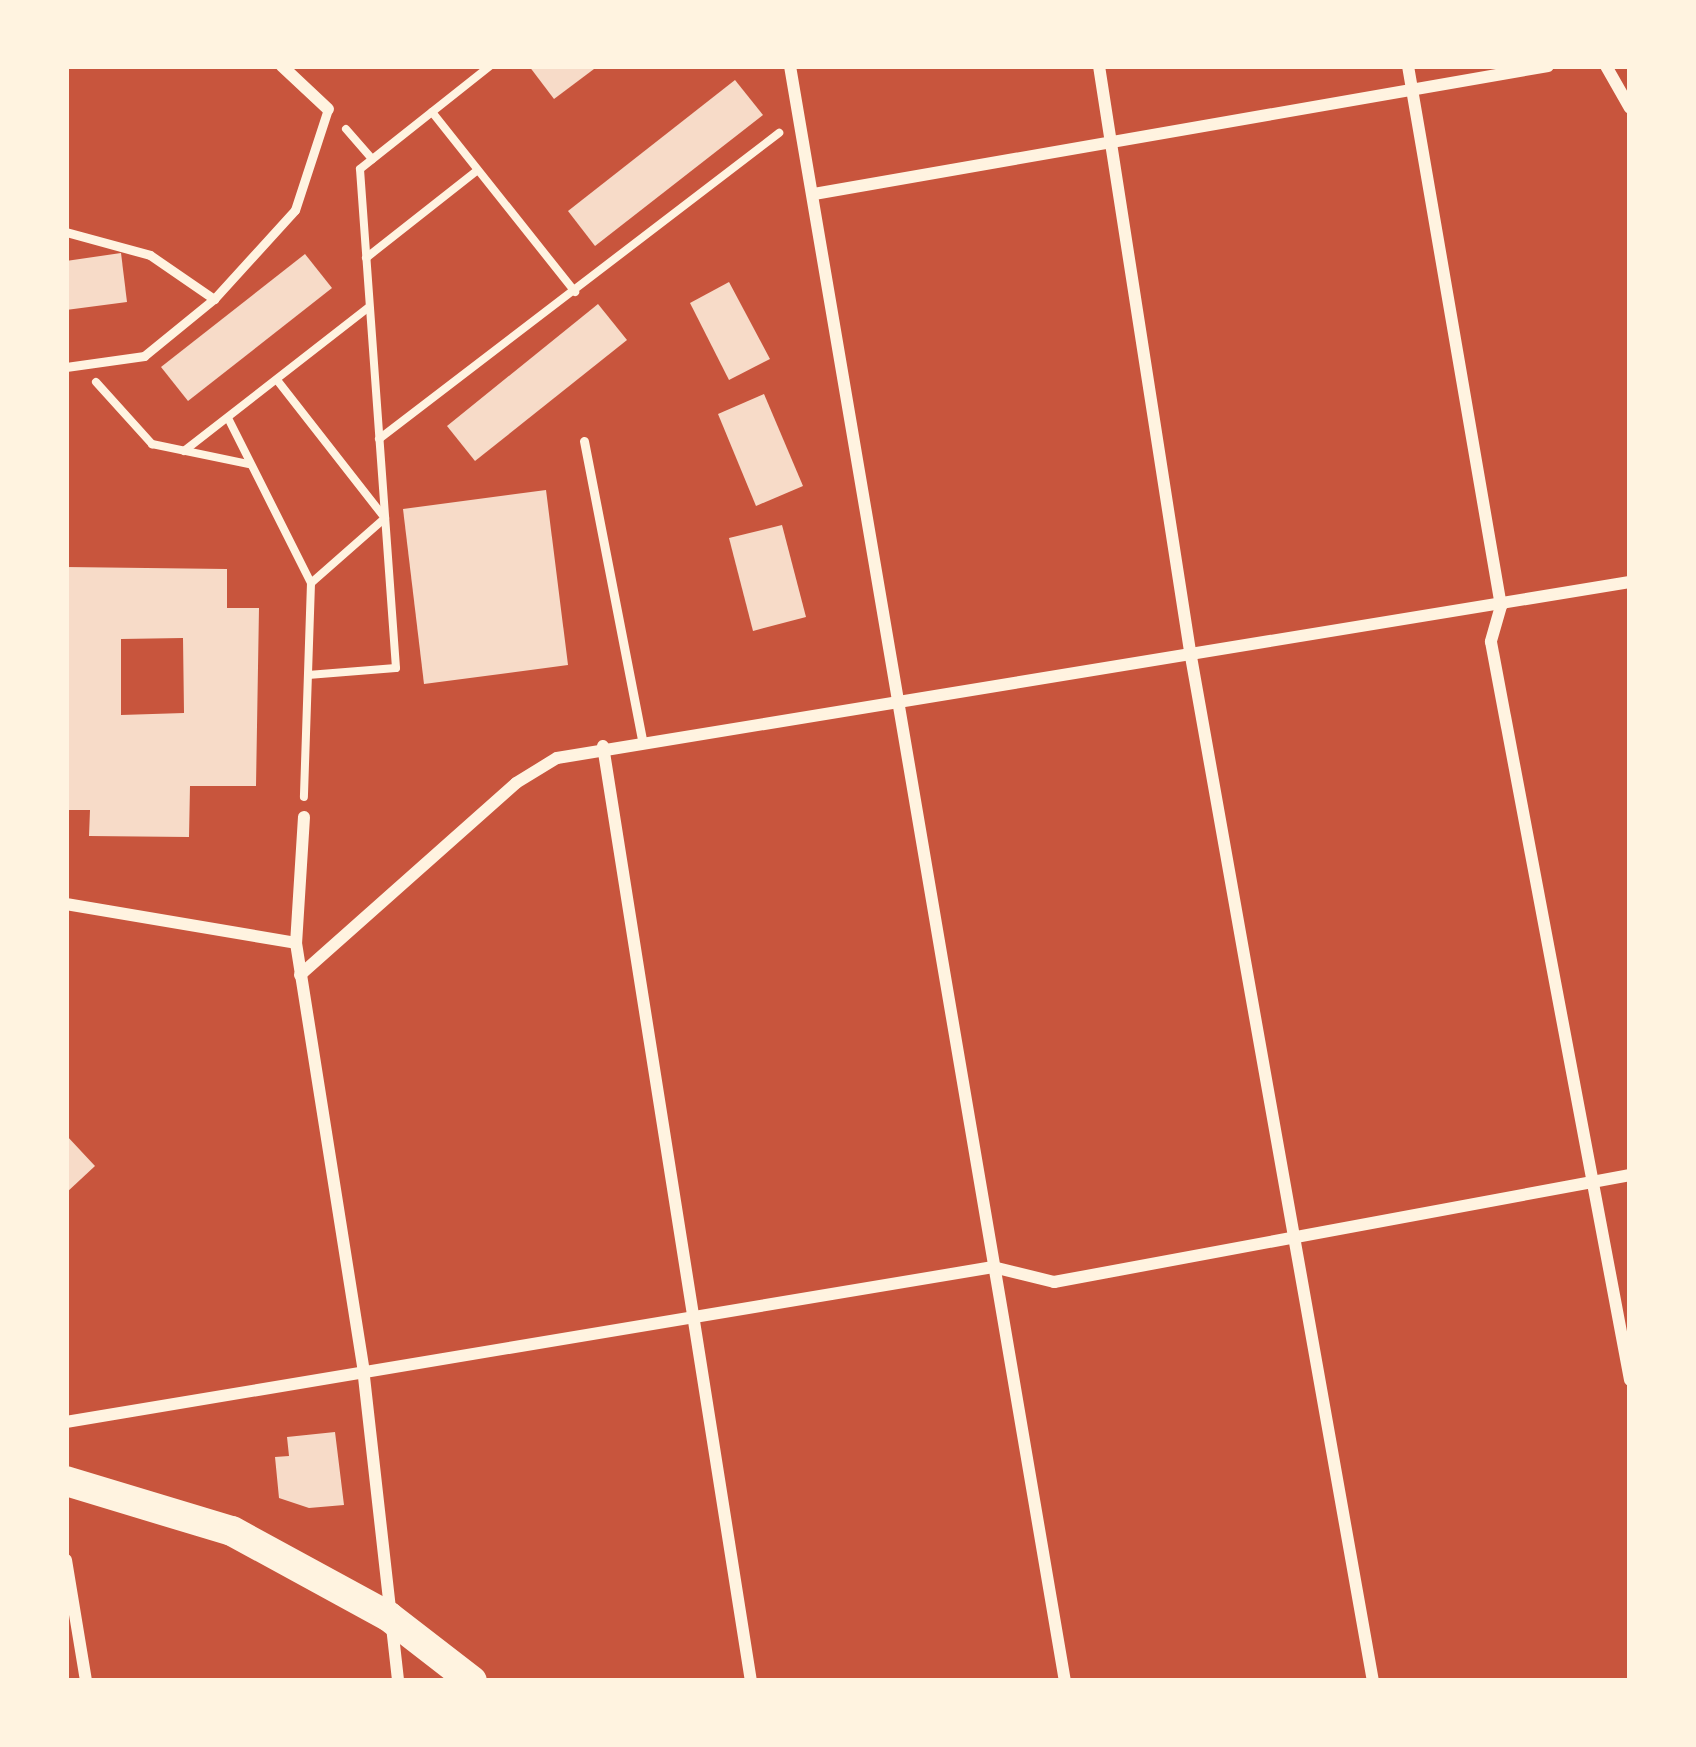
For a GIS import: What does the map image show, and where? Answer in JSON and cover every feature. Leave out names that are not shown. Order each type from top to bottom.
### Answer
[{"type":"main road","points":[[66,1481],[232,1531],[388,1616],[472,1681]]},
{"type":"street","points":[[282,66],[328,109]]},
{"type":"street","points":[[790,66],[902,696],[993,1268],[1065,1681]]},
{"type":"street","points":[[1099,66],[1190,651],[1373,1681]]},
{"type":"street","points":[[1408,66],[1501,606],[1491,642],[1630,1380]]},
{"type":"street","points":[[814,194],[1548,66]]},
{"type":"street","points":[[1606,66],[1630,108]]},
{"type":"street","points":[[300,975],[516,783],[557,758],[603,746],[902,696],[1501,606],[1630,582]]},
{"type":"street","points":[[603,746],[751,1681]]},
{"type":"street","points":[[304,817],[296,943],[363,1368],[398,1681]]},
{"type":"street","points":[[66,904],[296,943]]},
{"type":"street","points":[[66,1422],[363,1368],[993,1268],[1054,1282],[1630,1174]]},
{"type":"street","points":[[66,1560],[86,1681]]},
{"type":"lane","points":[[66,367],[83,369],[144,356],[214,299],[295,210],[328,109]]},
{"type":"lane","points":[[66,232],[150,255],[214,299]]},
{"type":"lane","points":[[584,441],[642,740]]},
{"type":"path","points":[[308,675],[395,668],[360,169],[490,66]]},
{"type":"path","points":[[328,109],[373,159]]},
{"type":"path","points":[[432,112],[575,292]]},
{"type":"path","points":[[379,439],[799,117]]},
{"type":"path","points":[[366,259],[478,170]]},
{"type":"path","points":[[184,451],[369,307]]},
{"type":"path","points":[[83,369],[152,444],[251,464]]},
{"type":"path","points":[[277,380],[385,518]]},
{"type":"path","points":[[228,418],[311,583],[304,817]]},
{"type":"path","points":[[311,583],[385,518]]},
{"type":"building","points":[[529,66],[598,66],[554,99]]},
{"type":"building","points":[[735,80],[763,115],[595,246],[568,211]]},
{"type":"building","points":[[121,253],[127,302],[66,310],[66,261]]},
{"type":"building","points":[[305,254],[332,288],[188,401],[161,367]]},
{"type":"building","points":[[729,282],[770,359],[729,380],[690,303]]},
{"type":"building","points":[[598,304],[627,340],[475,461],[447,426]]},
{"type":"building","points":[[764,394],[803,486],[756,506],[718,414]]},
{"type":"building","points":[[546,490],[568,665],[424,684],[403,509]]},
{"type":"building","points":[[782,525],[806,617],[753,631],[729,538]]},
{"type":"building","points":[[66,567],[227,569],[227,608],[259,608],[256,786],[190,786],[189,837],[89,836],[90,810],[66,810]],"holes":[[[183,638],[184,713],[121,715],[121,639]]]},
{"type":"building","points":[[66,1135],[95,1166],[66,1193]]},
{"type":"building","points":[[335,1432],[344,1505],[309,1508],[279,1498],[275,1457],[289,1456],[287,1437]]}]
